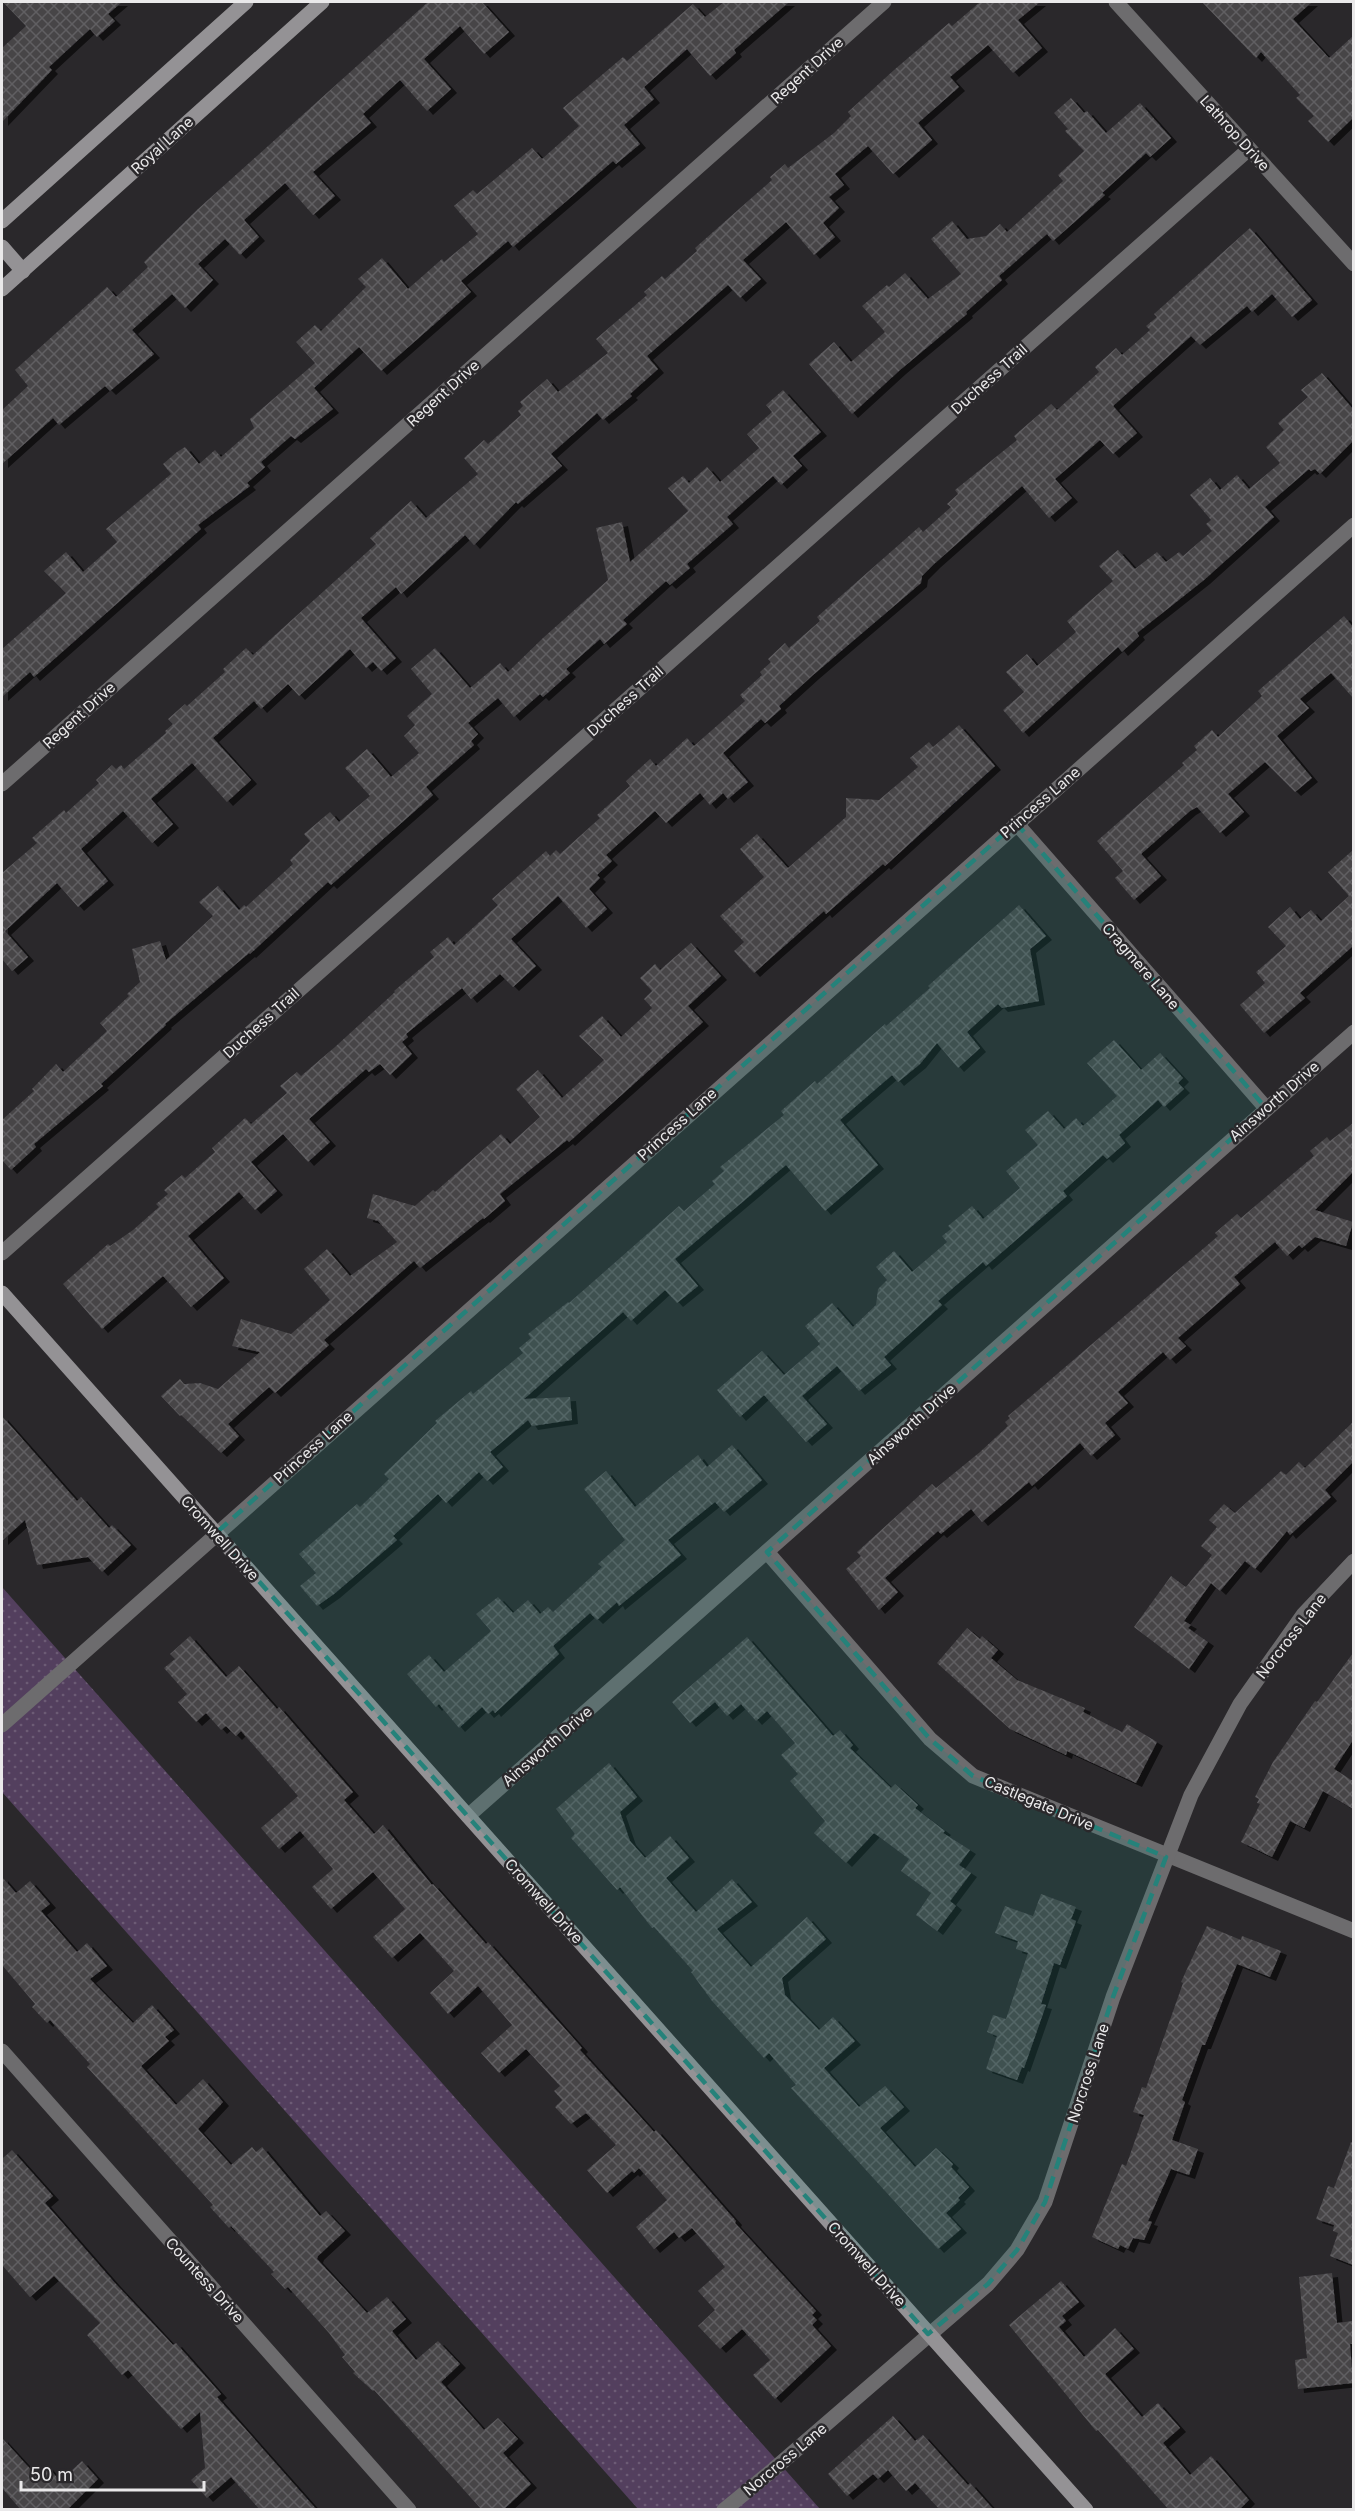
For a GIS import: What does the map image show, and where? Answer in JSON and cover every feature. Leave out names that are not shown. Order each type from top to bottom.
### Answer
[{"type":"street","points":[[2,221],[246,2]]},
{"type":"street","name":"Royal Lane","points":[[2,289],[322,2]]},
{"type":"street","name":"Regent Drive","points":[[2,784],[884,2]]},
{"type":"street","name":"Lathrop Drive","points":[[1116,2],[1353,264]]},
{"type":"street","name":"Duchess Trail","points":[[2,1253],[1249,148]]},
{"type":"street","points":[[2,247],[22,271]]},
{"type":"street","name":"Princess Lane","points":[[2,1725],[1353,525]]},
{"type":"street","name":"Cragmere Lane","points":[[1016,823],[1266,1108]]},
{"type":"street","name":"Ainsworth Drive","points":[[468,1816],[1353,1032]]},
{"type":"street","name":"Cromwell Drive","points":[[2,1293],[1086,2510]]},
{"type":"street","name":"Castlegate Drive","points":[[768,1552],[930,1739],[973,1776],[1166,1857],[1353,1931]]},
{"type":"street","name":"Norcross Lane","points":[[724,2510],[988,2284],[1017,2250],[1045,2202],[1113,1997],[1191,1795],[1240,1704],[1304,1615],[1353,1561]]},
{"type":"street","name":"Countess Drive","points":[[2,2051],[409,2510]]},
{"type":"highlighted area","points":[[1016,823],[1266,1108],[767,1552],[930,1739],[973,1776],[1166,1857],[1113,1997],[1045,2202],[1017,2250],[988,2284],[928,2334],[216,1533]]},
{"type":"shaded area","points":[[2,1587],[820,2509],[638,2509],[2,1792]]},
{"type":"building","points":[[3,2],[122,2],[108,14],[115,21],[97,37],[90,29],[49,67],[52,70],[2,122],[2,48],[26,26]]},
{"type":"building","points":[[428,2],[482,2],[509,32],[484,54],[460,26],[424,59],[451,89],[427,111],[400,80],[363,114],[371,123],[313,172],[335,196],[313,215],[285,183],[244,220],[259,237],[240,255],[225,239],[198,264],[213,280],[185,308],[172,294],[132,330],[154,354],[110,391],[105,386],[59,425],[53,418],[2,464],[2,410],[28,386],[15,370],[107,287],[116,297],[148,267],[144,262],[198,209]]},
{"type":"building","points":[[724,2],[789,2],[734,50],[736,53],[710,76],[687,49],[644,87],[654,99],[624,125],[640,144],[616,164],[613,161],[513,247],[508,241],[461,281],[471,292],[381,371],[359,347],[314,388],[333,409],[295,439],[291,436],[261,462],[265,467],[247,483],[250,486],[198,525],[201,529],[34,677],[30,672],[2,697],[2,649],[66,593],[44,571],[66,552],[83,572],[117,542],[106,529],[171,474],[163,464],[177,452],[185,447],[199,464],[215,450],[221,457],[254,428],[250,419],[315,363],[296,342],[315,325],[321,331],[366,287],[358,279],[382,258],[408,289],[442,259],[444,262],[478,234],[454,206],[473,190],[477,194],[532,148],[542,159],[579,126],[563,108],[623,57],[627,61],[693,4],[705,17]]},
{"type":"building","points":[[980,2],[1040,2],[1018,20],[1042,48],[1013,73],[988,45],[950,77],[959,87],[918,123],[932,140],[893,174],[868,146],[835,174],[844,185],[829,197],[839,208],[823,223],[835,237],[814,255],[786,222],[743,260],[761,279],[740,298],[728,285],[647,356],[658,369],[630,394],[632,396],[603,420],[597,413],[551,454],[562,466],[518,504],[516,502],[474,545],[465,535],[401,594],[396,587],[361,618],[396,658],[381,671],[373,662],[366,668],[350,649],[299,696],[288,684],[261,709],[254,701],[213,738],[251,780],[227,802],[192,763],[151,799],[173,824],[152,843],[123,811],[81,849],[108,881],[78,907],[57,883],[5,931],[28,957],[12,971],[2,959],[2,873],[37,843],[32,838],[64,810],[66,813],[99,783],[96,780],[112,765],[116,769],[121,765],[124,769],[166,733],[165,731],[173,724],[168,719],[185,704],[187,706],[225,672],[223,669],[246,648],[253,655],[376,544],[370,538],[411,501],[426,518],[478,474],[464,458],[484,440],[488,444],[521,415],[518,411],[523,406],[520,402],[547,379],[558,392],[608,353],[596,339],[647,295],[644,292],[662,276],[665,279],[697,251],[695,248],[772,180],[770,177],[785,164],[788,168],[834,133],[851,116],[848,112],[894,70],[949,23],[952,26]]},
{"type":"building","points":[[1202,2],[1312,2],[1293,19],[1329,58],[1353,36],[1353,118],[1328,142],[1308,121],[1314,116],[1296,98],[1300,95],[1261,52],[1256,58]]},
{"type":"building","points":[[1071,98],[1084,113],[1087,111],[1106,133],[1140,103],[1171,138],[1150,157],[1146,153],[1102,193],[1105,195],[1053,241],[1047,234],[999,276],[1002,280],[966,312],[967,314],[852,414],[809,364],[834,342],[851,362],[885,332],[862,306],[905,273],[928,299],[961,274],[931,239],[952,221],[967,239],[986,236],[1000,224],[1007,232],[1063,181],[1058,175],[1084,151],[1065,131],[1068,129],[1054,113]]},
{"type":"building","points":[[1250,228],[1312,300],[1292,317],[1272,294],[1252,312],[1247,306],[1200,345],[1191,336],[1113,406],[1137,433],[1113,454],[1100,440],[1055,479],[1072,498],[1049,518],[1022,486],[934,564],[922,576],[921,583],[779,706],[781,709],[765,723],[761,719],[723,753],[748,782],[728,799],[723,793],[710,805],[700,793],[666,823],[655,811],[606,855],[612,861],[597,875],[600,878],[589,889],[607,909],[586,928],[558,896],[511,939],[536,966],[513,987],[500,974],[471,999],[462,988],[406,1034],[408,1037],[402,1042],[412,1054],[390,1075],[380,1064],[369,1072],[366,1069],[309,1119],[330,1142],[308,1162],[283,1134],[251,1162],[277,1191],[255,1210],[239,1192],[188,1236],[224,1278],[191,1307],[163,1276],[102,1329],[63,1284],[108,1244],[110,1246],[133,1230],[159,1207],[156,1204],[168,1194],[164,1190],[182,1175],[185,1178],[215,1152],[212,1148],[245,1118],[251,1124],[287,1093],[280,1086],[297,1072],[301,1076],[335,1047],[434,957],[430,952],[448,937],[454,945],[498,905],[492,899],[546,851],[550,856],[556,850],[560,854],[600,818],[597,815],[630,786],[626,781],[650,759],[656,766],[687,738],[694,746],[745,701],[740,695],[762,675],[760,672],[771,662],[768,659],[785,643],[789,648],[820,621],[817,617],[919,527],[923,532],[951,507],[947,504],[958,494],[955,490],[1017,440],[1014,436],[1051,404],[1057,410],[1099,372],[1095,367],[1116,348],[1122,355],[1150,330],[1146,326],[1157,317],[1154,314]]},
{"type":"building","points":[[1322,373],[1353,409],[1353,441],[1320,474],[1315,469],[1311,471],[1309,469],[1265,507],[1274,517],[1204,580],[1137,633],[1139,636],[1122,652],[1118,647],[1023,733],[1003,710],[1024,692],[1006,672],[1027,654],[1037,666],[1076,632],[1067,621],[1113,581],[1099,566],[1118,550],[1135,569],[1157,552],[1166,562],[1179,552],[1183,556],[1212,531],[1206,524],[1211,520],[1190,495],[1210,478],[1220,490],[1237,475],[1249,489],[1280,463],[1266,447],[1284,430],[1278,423],[1308,397],[1301,390]]},
{"type":"building","points":[[783,390],[821,432],[793,456],[802,466],[781,485],[773,476],[727,517],[733,524],[687,564],[690,568],[670,585],[666,581],[623,620],[627,624],[604,644],[600,639],[566,669],[570,673],[543,697],[540,694],[514,717],[498,698],[468,723],[478,734],[471,741],[474,745],[426,787],[433,795],[331,885],[328,882],[250,954],[165,1024],[101,1084],[103,1086],[34,1144],[36,1147],[11,1170],[2,1160],[2,1120],[34,1091],[32,1089],[56,1064],[63,1072],[107,1031],[100,1023],[129,996],[127,994],[140,982],[132,949],[160,941],[166,960],[213,916],[199,902],[218,886],[239,910],[244,905],[246,907],[293,864],[290,860],[310,841],[304,834],[330,812],[339,822],[370,796],[345,768],[367,749],[391,777],[419,753],[404,736],[415,725],[407,716],[432,694],[411,669],[435,648],[470,688],[500,663],[508,672],[608,580],[596,528],[622,522],[630,562],[688,511],[668,488],[683,476],[689,483],[707,467],[720,482],[759,448],[747,434],[772,412],[766,405]]},
{"type":"building","points":[[1344,616],[1353,627],[1353,698],[1331,673],[1300,699],[1309,708],[1277,736],[1312,778],[1295,792],[1265,762],[1228,794],[1244,812],[1220,833],[1197,807],[1190,811],[1141,854],[1161,876],[1134,900],[1115,878],[1123,871],[1097,841],[1184,765],[1182,763],[1197,750],[1194,746],[1212,730],[1218,737],[1262,696],[1258,691]]},
{"type":"building","points":[[959,725],[995,766],[885,866],[883,864],[826,914],[824,911],[754,973],[734,951],[744,942],[720,916],[764,877],[740,849],[757,834],[788,868],[846,817],[846,798],[879,800],[918,767],[910,758],[929,742],[933,747]]},
{"type":"building","points":[[1353,850],[1353,946],[1300,993],[1305,998],[1264,1033],[1240,1005],[1265,983],[1256,972],[1286,946],[1268,927],[1290,907],[1300,919],[1311,910],[1321,921],[1349,896],[1328,872]]},
{"type":"building","points":[[1019,905],[1046,936],[1030,949],[1039,1001],[1002,1008],[998,1004],[967,1032],[980,1048],[958,1068],[937,1043],[920,1064],[898,1082],[892,1075],[840,1120],[878,1165],[825,1211],[786,1165],[675,1259],[698,1286],[677,1303],[665,1290],[631,1321],[623,1312],[524,1399],[570,1397],[572,1420],[532,1426],[528,1420],[490,1452],[503,1467],[487,1481],[479,1472],[446,1503],[438,1494],[393,1536],[397,1540],[317,1606],[300,1586],[316,1573],[299,1554],[357,1504],[360,1507],[389,1479],[384,1474],[437,1423],[435,1421],[471,1391],[473,1394],[523,1353],[519,1348],[531,1338],[528,1334],[569,1303],[679,1206],[684,1211],[715,1184],[712,1181],[724,1171],[720,1167],[784,1115],[781,1111],[815,1081],[817,1084],[930,988],[928,986]]},
{"type":"building","points":[[691,943],[721,976],[688,1006],[703,1022],[569,1142],[567,1140],[500,1194],[505,1201],[484,1219],[420,1268],[414,1261],[324,1340],[329,1345],[275,1393],[269,1387],[228,1424],[239,1436],[221,1453],[161,1396],[180,1379],[184,1384],[200,1383],[218,1389],[260,1352],[232,1346],[241,1319],[291,1334],[330,1300],[304,1269],[327,1249],[350,1276],[397,1242],[378,1221],[367,1218],[373,1194],[415,1206],[433,1190],[435,1192],[501,1134],[510,1144],[540,1117],[516,1089],[538,1070],[562,1098],[604,1060],[579,1036],[602,1016],[621,1037],[652,1008],[644,999],[652,991],[640,978],[655,964],[660,970]]},
{"type":"building","points":[[1114,1040],[1141,1070],[1160,1053],[1183,1078],[1178,1083],[1184,1089],[1164,1107],[1158,1100],[1119,1135],[1125,1143],[1107,1159],[1103,1155],[1063,1191],[1067,1196],[986,1266],[983,1262],[938,1301],[942,1305],[884,1357],[891,1365],[859,1391],[837,1366],[802,1396],[827,1424],[806,1442],[764,1395],[740,1417],[717,1390],[762,1351],[784,1375],[820,1344],[805,1326],[832,1303],[853,1327],[876,1305],[878,1289],[887,1280],[876,1267],[894,1251],[912,1272],[947,1242],[942,1236],[951,1229],[948,1226],[972,1206],[983,1219],[1020,1188],[1006,1171],[1038,1145],[1025,1130],[1048,1111],[1064,1129],[1076,1118],[1083,1126],[1117,1096],[1087,1063]]},
{"type":"building","points":[[1353,1123],[1353,1172],[1315,1210],[1353,1222],[1346,1246],[1315,1237],[1302,1248],[1299,1245],[1287,1256],[1275,1242],[1234,1277],[1240,1284],[1178,1338],[1186,1346],[1170,1360],[1163,1352],[1118,1392],[1128,1403],[1105,1423],[1115,1435],[1091,1456],[1080,1443],[1032,1486],[1029,1482],[982,1522],[971,1509],[941,1534],[938,1531],[885,1578],[898,1592],[879,1610],[846,1569],[861,1556],[857,1552],[932,1484],[936,1488],[980,1452],[1008,1426],[1005,1422],[1010,1418],[1008,1416],[1218,1236],[1215,1233],[1237,1214],[1241,1218],[1314,1156],[1310,1151],[1327,1137],[1330,1141]]},
{"type":"building","points":[[2,1416],[77,1501],[81,1497],[109,1528],[112,1525],[131,1545],[102,1572],[88,1557],[37,1565],[25,1520],[2,1541]]},
{"type":"building","points":[[1353,1422],[1353,1462],[1325,1490],[1331,1497],[1290,1535],[1287,1531],[1255,1569],[1245,1561],[1220,1591],[1211,1583],[1184,1621],[1191,1625],[1188,1628],[1208,1642],[1189,1669],[1134,1627],[1171,1576],[1186,1587],[1212,1555],[1201,1546],[1217,1527],[1209,1520],[1224,1504],[1235,1513],[1281,1471],[1286,1475],[1299,1462],[1305,1468]]},
{"type":"building","points":[[732,1445],[762,1480],[724,1512],[715,1502],[668,1540],[681,1555],[619,1606],[617,1602],[597,1620],[590,1613],[553,1646],[559,1654],[495,1713],[493,1710],[488,1714],[482,1707],[459,1728],[439,1704],[436,1707],[407,1674],[429,1655],[444,1672],[491,1631],[476,1614],[498,1597],[513,1613],[528,1600],[540,1614],[548,1607],[553,1612],[602,1567],[598,1564],[625,1540],[584,1489],[606,1471],[635,1507],[698,1455],[707,1467]]},
{"type":"building","points":[[967,1628],[980,1639],[982,1636],[998,1650],[991,1658],[1017,1680],[1085,1708],[1083,1712],[1122,1732],[1127,1724],[1157,1742],[1136,1783],[1067,1751],[1066,1755],[1010,1729],[937,1663]]},
{"type":"building","points":[[190,1636],[226,1677],[239,1666],[277,1709],[279,1707],[353,1792],[344,1800],[374,1834],[383,1825],[432,1885],[486,1944],[488,1942],[582,2048],[580,2050],[654,2132],[656,2130],[736,2221],[735,2223],[816,2311],[812,2315],[817,2320],[812,2325],[831,2346],[775,2399],[753,2375],[770,2360],[742,2329],[720,2349],[698,2326],[715,2310],[698,2291],[725,2267],[692,2228],[679,2238],[674,2232],[654,2249],[636,2227],[667,2200],[639,2168],[634,2173],[632,2171],[607,2193],[587,2170],[616,2145],[586,2113],[571,2124],[555,2107],[562,2100],[554,2091],[560,2086],[526,2049],[499,2073],[481,2053],[512,2025],[478,1986],[448,2014],[430,1993],[454,1971],[420,1933],[392,1958],[373,1937],[405,1909],[373,1872],[331,1909],[312,1887],[333,1869],[300,1831],[279,1849],[261,1828],[298,1796],[241,1731],[236,1736],[226,1726],[221,1730],[206,1713],[196,1722],[178,1702],[187,1694],[164,1668],[175,1659],[170,1654]]},
{"type":"building","points":[[747,1637],[833,1736],[840,1730],[853,1745],[850,1748],[891,1788],[895,1784],[918,1805],[915,1808],[945,1831],[943,1833],[970,1850],[959,1865],[971,1873],[950,1901],[956,1906],[937,1931],[916,1915],[931,1893],[901,1871],[909,1859],[874,1833],[846,1863],[814,1833],[825,1821],[790,1781],[798,1774],[781,1755],[795,1743],[767,1711],[756,1721],[741,1704],[727,1716],[715,1702],[690,1723],[672,1702]]},
{"type":"building","points":[[1353,1653],[1353,1740],[1334,1769],[1353,1781],[1353,1809],[1323,1791],[1304,1828],[1290,1821],[1272,1857],[1241,1842],[1260,1804],[1257,1803],[1259,1799],[1255,1797],[1273,1762],[1315,1701],[1317,1702]]},
{"type":"building","points":[[609,1763],[637,1797],[620,1812],[630,1841],[645,1858],[670,1836],[689,1858],[666,1878],[696,1912],[732,1879],[752,1902],[717,1929],[751,1967],[807,1917],[826,1939],[782,1978],[785,1995],[819,2030],[833,2017],[855,2041],[824,2068],[859,2107],[885,2086],[904,2107],[880,2128],[915,2167],[936,2148],[953,2164],[951,2167],[969,2187],[958,2198],[960,2200],[946,2213],[961,2229],[938,2249],[791,2088],[796,2085],[769,2053],[764,2058],[712,2001],[691,1972],[693,1971],[654,1927],[652,1928],[620,1887],[617,1890],[571,1838],[575,1834],[556,1809]]},
{"type":"building","points":[[2,1877],[16,1893],[30,1881],[50,1904],[41,1911],[77,1952],[87,1943],[107,1966],[90,1979],[133,2023],[152,2005],[174,2030],[165,2037],[169,2041],[141,2066],[176,2105],[203,2079],[223,2102],[198,2129],[231,2165],[252,2147],[256,2152],[262,2147],[320,2216],[326,2211],[345,2231],[317,2259],[367,2313],[387,2297],[406,2319],[392,2331],[416,2360],[438,2341],[460,2364],[441,2382],[484,2430],[498,2418],[518,2439],[503,2453],[531,2484],[503,2510],[482,2510],[374,2390],[353,2373],[355,2372],[342,2357],[345,2355],[329,2333],[288,2287],[285,2289],[271,2274],[274,2272],[231,2226],[229,2228],[210,2207],[213,2205],[87,2067],[90,2064],[50,2020],[47,2023],[32,2007],[35,2004],[2,1965]]},
{"type":"building","points":[[1041,1894],[1076,1907],[1071,1919],[1076,1921],[1060,1965],[1054,1963],[1041,2004],[1046,2005],[1024,2068],[1022,2067],[1017,2080],[986,2069],[997,2036],[987,2032],[993,2015],[1006,2019],[1028,1953],[1016,1949],[1018,1941],[995,1933],[1005,1906],[1033,1916]]},
{"type":"building","points":[[1207,1926],[1241,1940],[1242,1936],[1281,1951],[1270,1977],[1237,1964],[1205,2045],[1202,2045],[1182,2100],[1185,2102],[1172,2140],[1198,2149],[1189,2175],[1171,2169],[1148,2221],[1152,2222],[1144,2240],[1133,2238],[1128,2249],[1120,2245],[1118,2249],[1092,2237],[1122,2164],[1126,2166],[1144,2115],[1133,2112],[1142,2087],[1146,2088],[1183,1983],[1181,1982]]},
{"type":"building","points":[[1351,2142],[1353,2143],[1353,2265],[1330,2256],[1338,2233],[1333,2231],[1334,2225],[1316,2219],[1328,2186],[1334,2188]]},
{"type":"building","points":[[12,2150],[53,2196],[45,2203],[173,2345],[176,2343],[221,2394],[217,2397],[317,2510],[260,2510],[231,2477],[207,2498],[191,2480],[205,2468],[200,2412],[181,2429],[128,2370],[122,2375],[87,2335],[100,2323],[54,2276],[30,2297],[2,2265],[2,2159]]},
{"type":"building","points":[[1332,2273],[1337,2323],[1353,2321],[1353,2344],[1350,2344],[1353,2383],[1298,2389],[1295,2360],[1307,2358],[1299,2277]]},
{"type":"building","points":[[1061,2281],[1079,2302],[1062,2316],[1066,2321],[1059,2327],[1084,2357],[1115,2328],[1134,2349],[1105,2374],[1142,2417],[1158,2403],[1180,2428],[1163,2443],[1190,2475],[1211,2456],[1249,2500],[1239,2510],[1169,2510],[1098,2430],[1096,2431],[1009,2325]]},
{"type":"building","points":[[893,2416],[915,2441],[923,2435],[994,2510],[940,2510],[915,2483],[906,2491],[888,2470],[878,2479],[873,2474],[847,2496],[828,2474]]},
{"type":"building","points":[[2,2438],[34,2473],[47,2466],[60,2481],[82,2461],[98,2479],[67,2510],[21,2510],[2,2488]]}]
